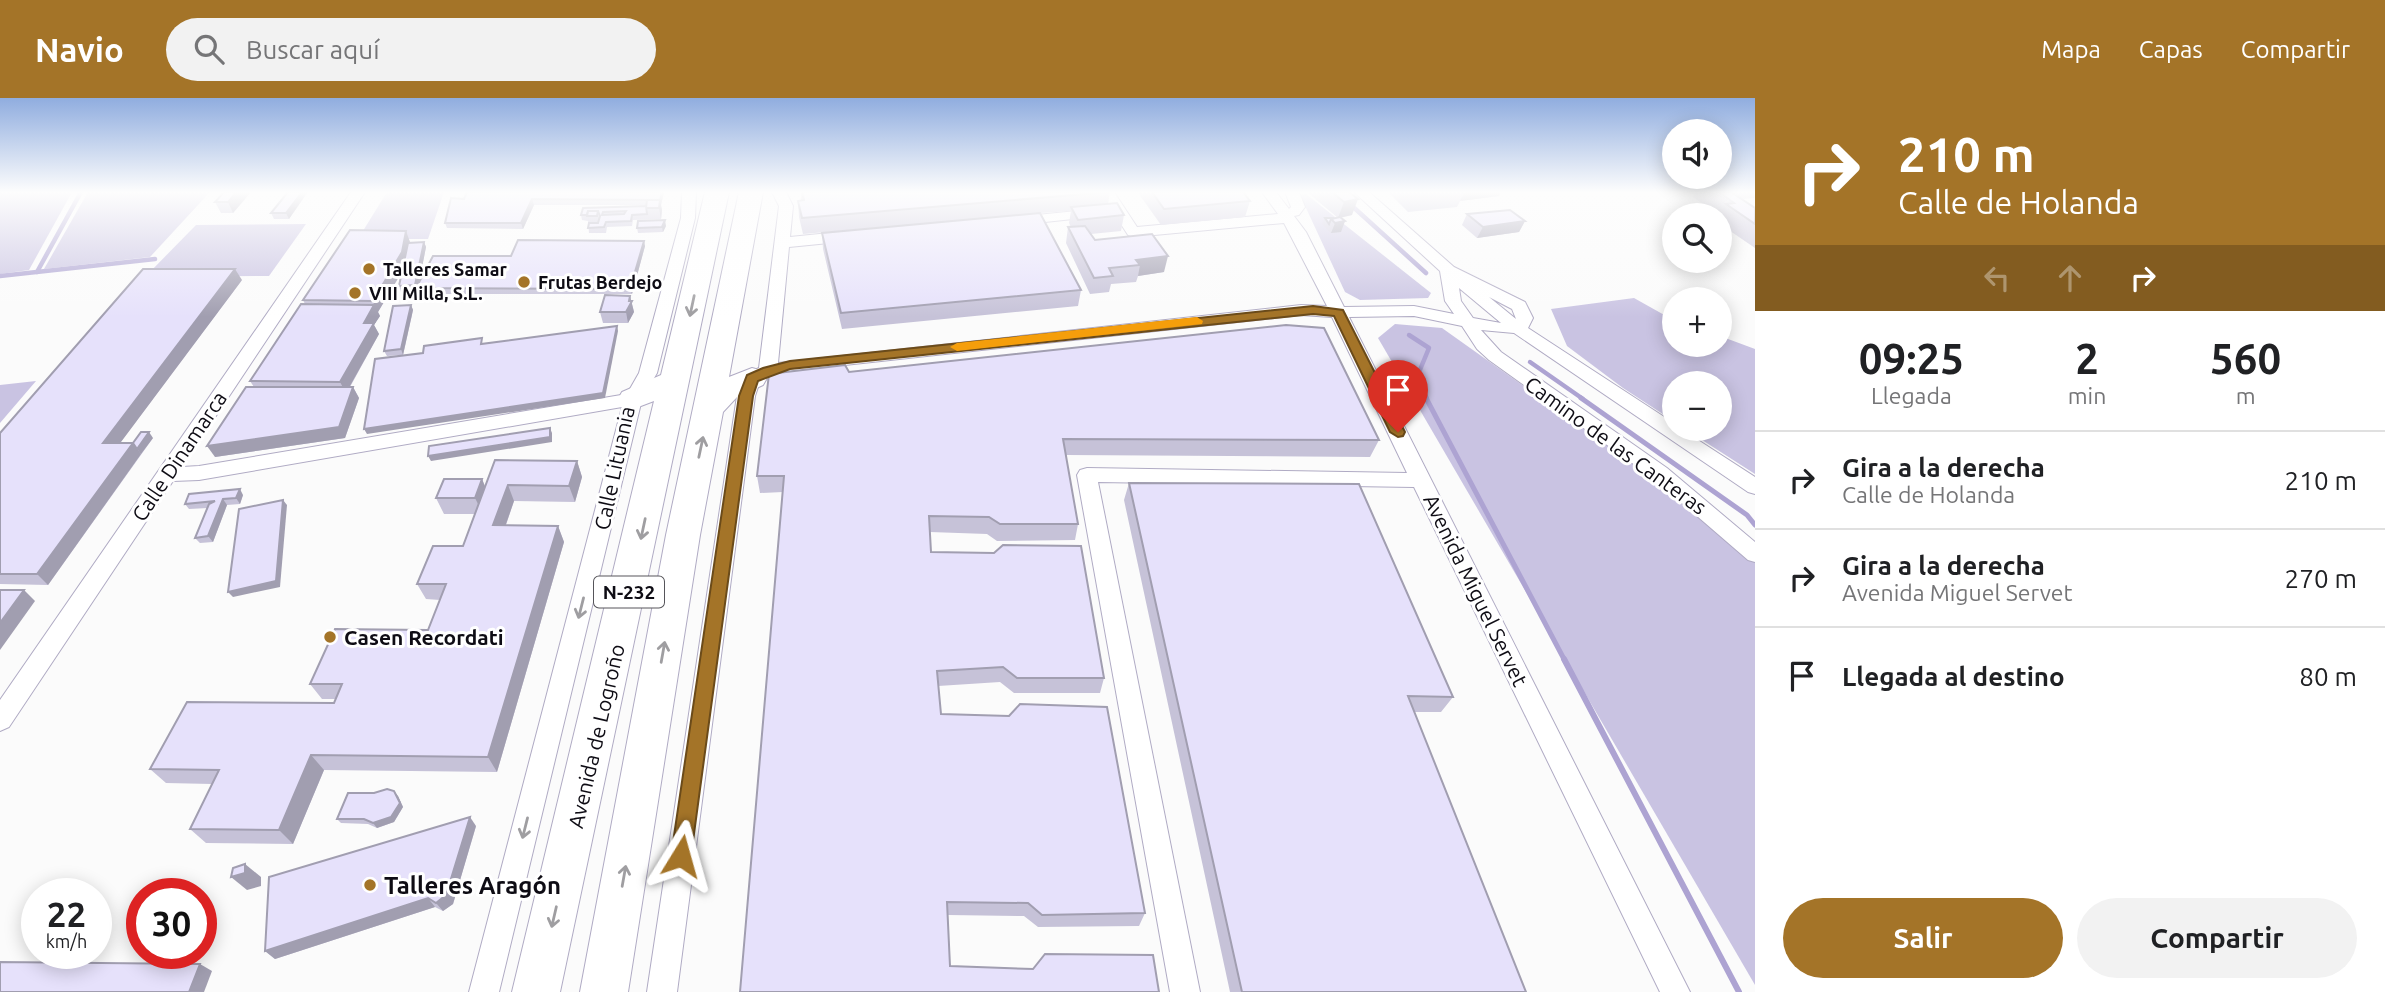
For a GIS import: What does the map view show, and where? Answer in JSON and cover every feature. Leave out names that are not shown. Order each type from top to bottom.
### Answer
[{"type":"highway","name":"Avenida de Logroño","points":[[537,992],[673,392],[690,259],[700,234]]},
{"type":"highway","name":"N-232","points":[[604,992],[681,548],[743,234]]},
{"type":"highway","points":[[709,408],[726,390],[760,374]]},
{"type":"highway","points":[[633,399],[673,392]]},
{"type":"street","name":"Calle Dinamarca","points":[[0,720],[330,234]]},
{"type":"street","points":[[633,399],[648,373],[690,259],[689,234]]},
{"type":"street","points":[[662,992],[746,396],[760,374],[782,234]]},
{"type":"street","name":"Avenida Miguel Servet","points":[[1299,234],[1675,992]]},
{"type":"street","points":[[1408,234],[1475,294],[1521,323],[1537,341],[1755,487]]},
{"type":"street","points":[[781,243],[862,235]]},
{"type":"street","points":[[1448,270],[1519,306],[1521,323]]},
{"type":"street","points":[[1448,270],[1453,301]]},
{"type":"street","points":[[760,374],[790,365],[1301,310],[1414,311],[1475,294],[1504,297]]},
{"type":"street","name":"Camino de las Canteras","points":[[1453,301],[1481,328],[1494,356],[1660,473],[1755,554]]},
{"type":"street","points":[[1414,311],[1537,341]]},
{"type":"street","points":[[1481,328],[1521,323]]},
{"type":"street","name":"Calle Lituania","points":[[166,474],[200,473],[633,399],[484,992]]},
{"type":"street","points":[[1185,992],[1087,475],[1421,480]]},
{"type":"shaded area","points":[[0,234],[49,234],[29,270],[0,274]]},
{"type":"shaded area","points":[[64,234],[171,234],[150,257],[44,269]]},
{"type":"shaded area","points":[[187,234],[299,234],[269,276],[145,277]]},
{"type":"shaded area","points":[[361,234],[430,234],[428,239],[358,239]]},
{"type":"shaded area","points":[[1318,234],[1356,234],[1431,293],[1428,298],[1360,300],[1345,292]]},
{"type":"shaded area","points":[[1634,298],[1662,314],[1662,357],[1732,357],[1732,340],[1755,349],[1755,474],[1704,441],[1732,441],[1732,371],[1662,371],[1662,414],[1567,346],[1551,309]]},
{"type":"shaded area","points":[[1395,324],[1442,328],[1681,498],[1755,562],[1755,985],[1378,338]]},
{"type":"shaded area","points":[[36,381],[0,423],[0,385]]},
{"type":"building","points":[[348,234],[405,234],[402,252],[373,301],[303,300]]},
{"type":"building","points":[[822,234],[1051,234],[1081,290],[841,313]]},
{"type":"building","points":[[1071,234],[1091,234],[1095,240],[1152,234],[1168,256],[1136,260],[1140,265],[1109,268],[1113,276],[1094,278]]},
{"type":"building","points":[[518,240],[644,241],[630,289],[416,288],[433,256],[511,256]]},
{"type":"building","points":[[424,242],[415,285],[399,286],[408,243]]},
{"type":"building","points":[[143,269],[235,269],[103,443],[133,443],[37,574],[0,574],[0,433]]},
{"type":"building","points":[[605,295],[630,296],[629,301],[632,301],[626,312],[600,312]]},
{"type":"building","points":[[301,304],[374,305],[364,323],[374,323],[340,382],[250,381]]},
{"type":"building","points":[[411,305],[401,349],[384,351],[393,306]]},
{"type":"building","points":[[1286,325],[1324,328],[1379,440],[1063,439],[1078,524],[1000,524],[989,517],[929,516],[931,552],[994,553],[1003,545],[1081,546],[1104,678],[1017,678],[1003,667],[937,671],[941,714],[1009,716],[1020,704],[1107,707],[1145,913],[1042,915],[1028,903],[947,902],[950,966],[1033,969],[1045,954],[1153,955],[1159,992],[740,992],[784,476],[757,476],[769,374],[845,365],[849,372]]},
{"type":"building","points":[[617,326],[603,393],[364,429],[375,359],[423,353],[424,346],[482,338],[481,344]]},
{"type":"building","points":[[246,387],[353,387],[339,427],[207,446]]},
{"type":"building","points":[[550,428],[550,437],[428,456],[429,446]]},
{"type":"building","points":[[141,432],[149,432],[137,449],[133,443]]},
{"type":"building","points":[[495,460],[577,461],[569,486],[508,485],[493,525],[558,526],[488,757],[311,755],[279,830],[190,829],[219,770],[150,769],[187,702],[334,703],[342,684],[310,684],[335,629],[428,630],[446,584],[417,584],[433,546],[463,546]]},
{"type":"building","points":[[444,479],[482,479],[475,498],[436,498]]},
{"type":"building","points":[[1129,483],[1359,484],[1453,697],[1408,696],[1526,992],[1242,992]]},
{"type":"building","points":[[240,489],[236,498],[223,499],[208,536],[195,538],[209,504],[215,501],[185,504],[189,494]]},
{"type":"building","points":[[283,500],[276,581],[228,592],[239,509]]},
{"type":"building","points":[[0,590],[24,590],[0,623]]},
{"type":"building","points":[[387,789],[394,791],[400,803],[391,817],[373,823],[364,819],[337,819],[348,793],[374,793]]},
{"type":"building","points":[[470,817],[446,895],[436,903],[428,898],[265,951],[269,877]]},
{"type":"building","points":[[245,864],[245,873],[231,877],[233,868]]},
{"type":"building","points":[[0,962],[21,962],[21,969],[112,969],[112,963],[126,963],[126,969],[198,969],[189,992],[0,992]]},
{"type":"waterway","points":[[37,272],[58,234]]},
{"type":"waterway","points":[[1383,234],[1426,273]]},
{"type":"waterway","points":[[37,272],[155,259]]},
{"type":"waterway","points":[[0,276],[37,272]]},
{"type":"waterway","points":[[1409,335],[1429,348],[1417,377],[1427,399]]},
{"type":"waterway","points":[[1530,362],[1583,399]]},
{"type":"waterway","points":[[1426,398],[1565,661]]},
{"type":"waterway","points":[[1581,398],[1747,515],[1755,525]]},
{"type":"waterway","points":[[1564,659],[1739,992]]},
{"type":"slow traffic","points":[[957,347],[1197,321]]},
{"type":"place","name":"Talleres Samar","points":[[369,269]]},
{"type":"place","name":"Frutas Berdejo","points":[[524,282]]},
{"type":"place","name":"VIII Milla, S.L.","points":[[355,293]]},
{"type":"place","name":"Casen Recordati","points":[[330,637]]},
{"type":"place","name":"Talleres Aragón","points":[[370,885]]},
{"type":"route","points":[[681,856],[746,396],[752,378],[790,365],[1301,310],[1338,312],[1398,432]]}]
